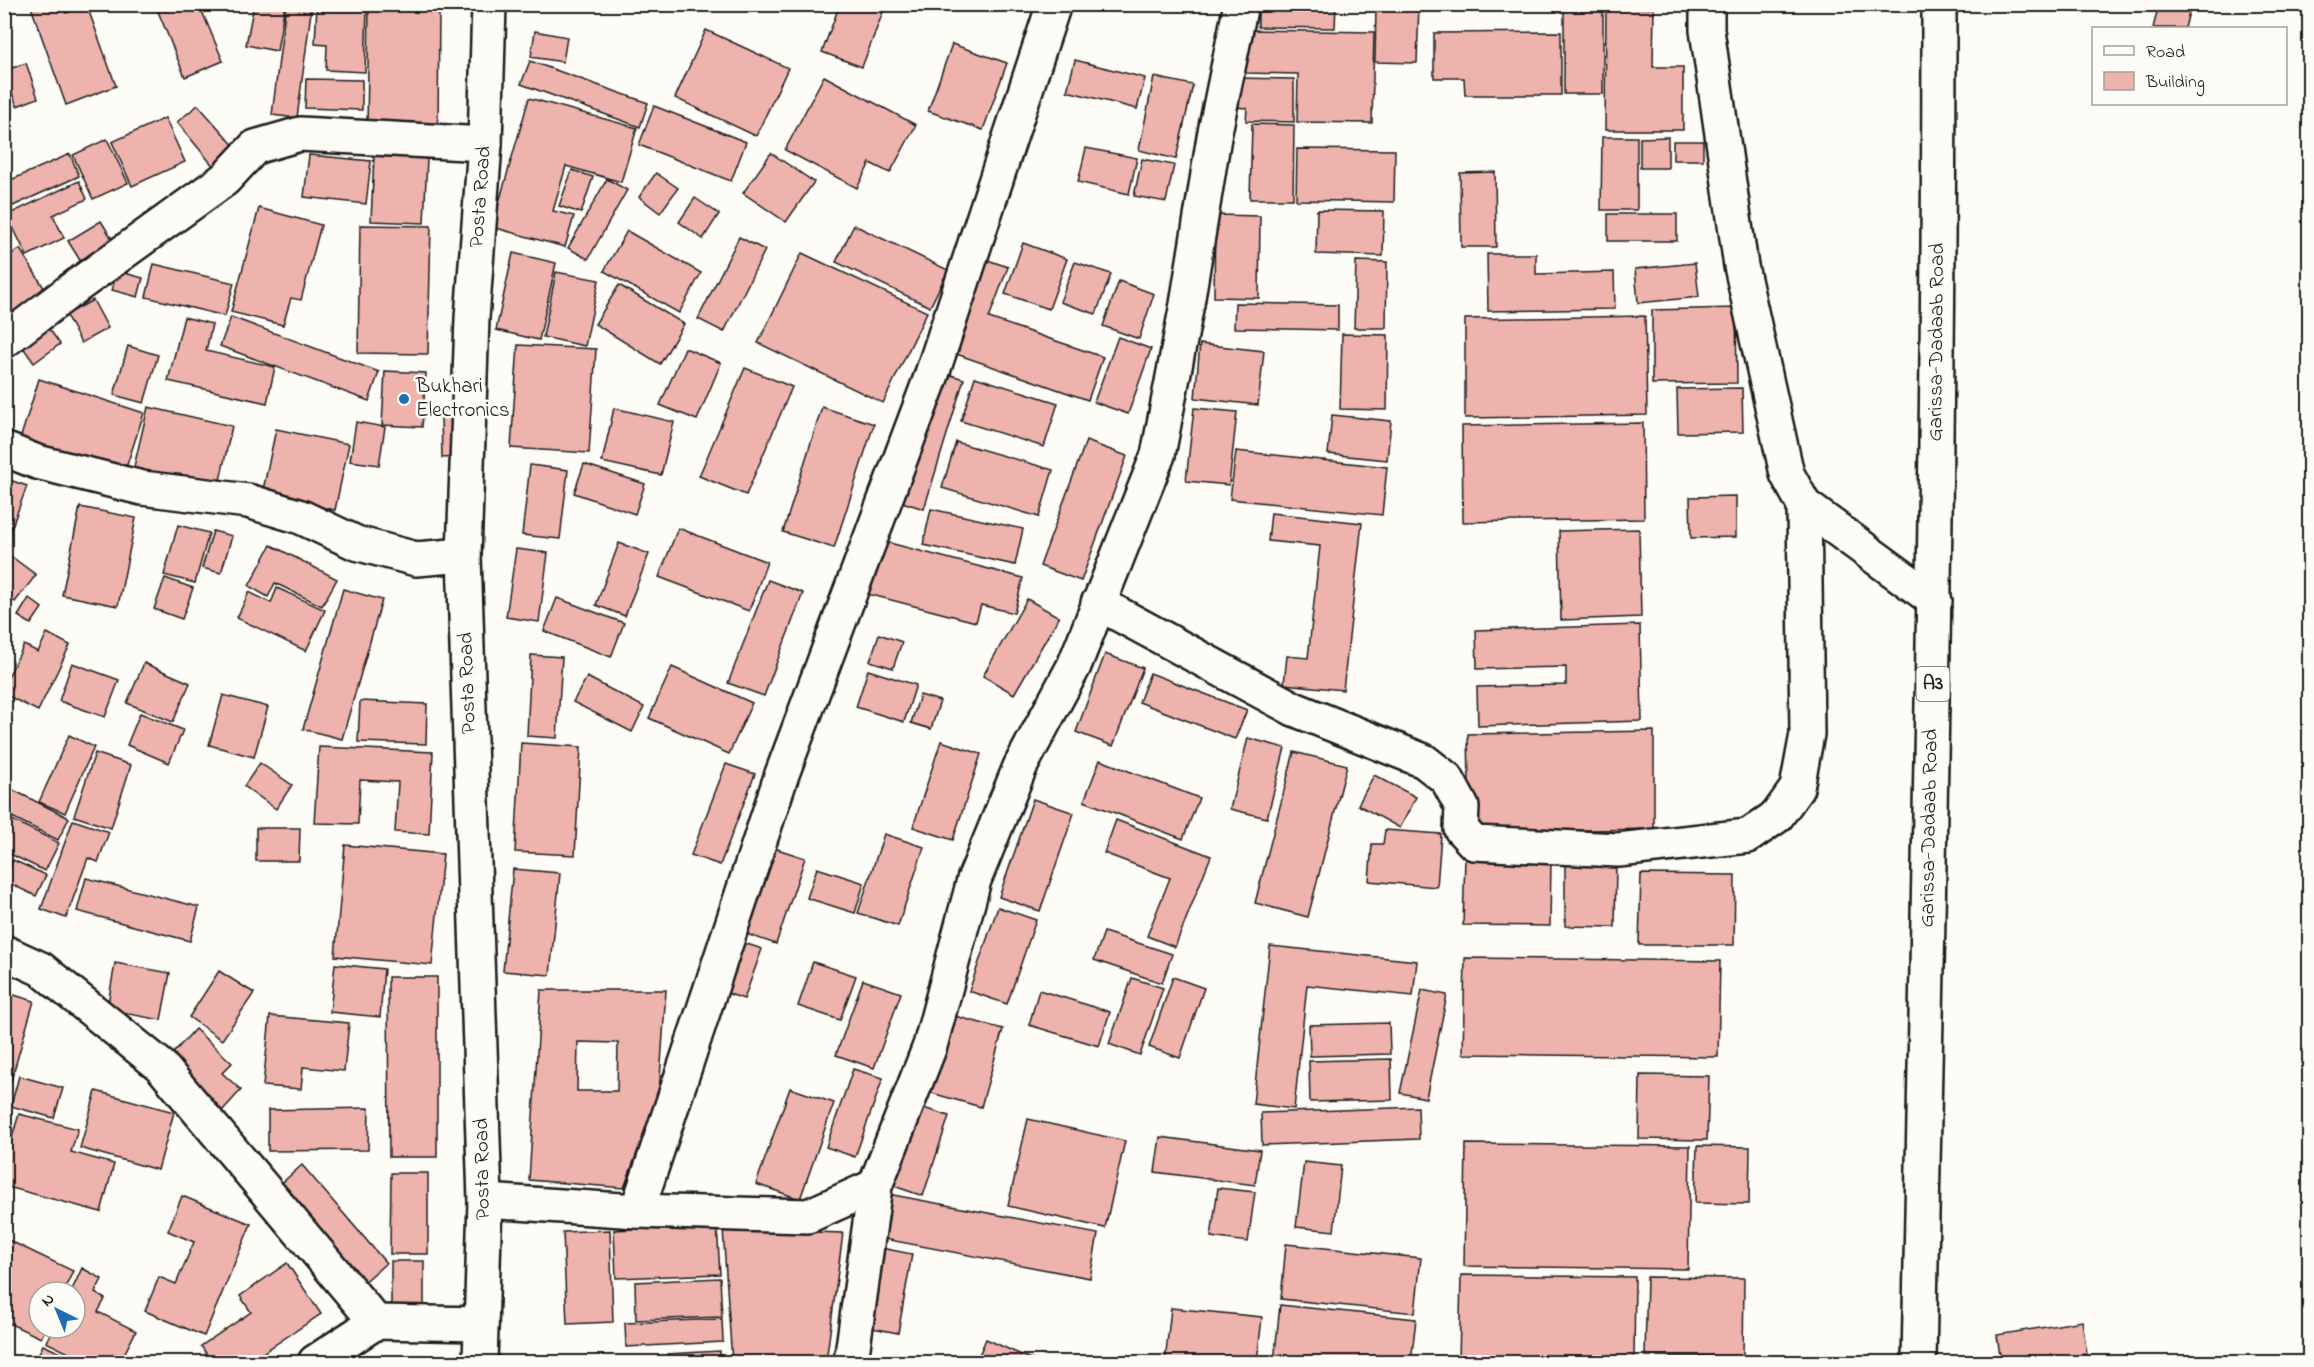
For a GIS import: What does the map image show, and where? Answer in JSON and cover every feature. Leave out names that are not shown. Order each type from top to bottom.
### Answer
[{"type":"main road","name":"Posta Road","points":[[480,1362],[485,1201],[464,555],[472,318],[485,144],[489,4]]},
{"type":"main road","points":[[637,1211],[782,774],[930,380],[1054,4]]},
{"type":"main road","points":[[851,1362],[875,1186],[930,1046],[974,880],[1020,767],[1074,666],[1158,454],[1187,304],[1214,137],[1241,4]]},
{"type":"main road","points":[[1707,4],[1707,30],[1741,266],[1787,474],[1804,505],[1935,601]]},
{"type":"main road","name":"Garissa-Dadaab Road","points":[[1919,1362],[1935,601],[1939,4]]},
{"type":"main road","points":[[4,341],[225,179],[255,147],[300,134],[485,144]]},
{"type":"main road","points":[[4,449],[37,462],[142,488],[248,501],[301,517],[356,543],[416,559],[464,555]]},
{"type":"main road","points":[[1098,603],[1294,709],[1424,760],[1447,779],[1462,807],[1461,829],[1474,843],[1618,850],[1748,836],[1777,816],[1797,788],[1807,734],[1804,505]]},
{"type":"main road","points":[[4,952],[41,969],[161,1066],[376,1322]]},
{"type":"main road","points":[[485,1201],[637,1211],[808,1216],[875,1186]]},
{"type":"main road","points":[[315,1362],[376,1322],[481,1324]]},
{"type":"building","points":[[30,4],[62,4],[66,13],[87,6],[116,86],[66,105]]},
{"type":"building","points":[[155,4],[199,4],[223,61],[185,77]]},
{"type":"building","points":[[254,4],[285,4],[277,51],[246,45]]},
{"type":"building","points":[[286,4],[312,4],[297,118],[272,115]]},
{"type":"building","points":[[317,4],[367,6],[365,72],[326,70],[327,45],[315,44]]},
{"type":"building","points":[[840,4],[886,4],[862,67],[822,52]]},
{"type":"building","points":[[986,4],[1003,4],[1002,10]]},
{"type":"building","points":[[1258,4],[1336,4],[1335,28],[1258,27]]},
{"type":"building","points":[[1376,4],[1419,4],[1417,63],[1375,62]]},
{"type":"building","points":[[2159,4],[2191,4],[2185,27],[2153,27]]},
{"type":"building","points":[[369,6],[439,7],[438,127],[367,127]]},
{"type":"building","points":[[1564,8],[1603,8],[1603,94],[1564,94]]},
{"type":"building","points":[[1606,8],[1654,8],[1653,67],[1683,67],[1683,130],[1605,130]]},
{"type":"building","points":[[706,30],[788,68],[756,136],[675,98]]},
{"type":"building","points":[[1246,30],[1374,32],[1372,123],[1297,122],[1298,74],[1245,73]]},
{"type":"building","points":[[535,31],[567,37],[563,62],[531,57]]},
{"type":"building","points":[[1561,32],[1561,95],[1465,95],[1464,78],[1434,78],[1434,33]]},
{"type":"building","points":[[952,44],[1007,63],[983,130],[928,111]]},
{"type":"building","points":[[1075,60],[1145,78],[1137,109],[1067,91]]},
{"type":"building","points":[[530,61],[648,103],[640,127],[521,84]]},
{"type":"building","points":[[26,63],[38,98],[17,106],[4,71]]},
{"type":"building","points":[[824,76],[916,125],[890,173],[870,163],[857,188],[785,150]]},
{"type":"building","points":[[1154,77],[1193,85],[1176,159],[1139,150]]},
{"type":"building","points":[[1235,78],[1294,79],[1294,122],[1246,121],[1247,108],[1235,107]]},
{"type":"building","points":[[306,79],[362,80],[362,110],[305,108]]},
{"type":"building","points":[[529,98],[637,128],[621,182],[566,166],[553,211],[574,216],[565,247],[492,227]]},
{"type":"building","points":[[198,105],[236,148],[214,167],[177,122]]},
{"type":"building","points":[[654,106],[746,142],[731,181],[639,145]]},
{"type":"building","points":[[165,118],[185,162],[132,186],[112,142]]},
{"type":"building","points":[[1252,124],[1294,125],[1293,199],[1250,199]]},
{"type":"building","points":[[4,126],[10,137],[4,140]]},
{"type":"building","points":[[1602,137],[1637,137],[1637,210],[1601,210]]},
{"type":"building","points":[[1668,137],[1668,168],[1640,168],[1640,138]]},
{"type":"building","points":[[107,139],[128,183],[93,199],[73,155]]},
{"type":"building","points":[[1673,141],[1703,141],[1703,160],[1673,160]]},
{"type":"building","points":[[1086,148],[1137,158],[1129,194],[1078,182]]},
{"type":"building","points":[[1297,149],[1395,150],[1394,202],[1296,200]]},
{"type":"building","points":[[771,153],[814,182],[786,222],[743,193]]},
{"type":"building","points":[[70,154],[79,176],[4,210],[4,183]]},
{"type":"building","points":[[309,155],[371,161],[366,204],[304,197]]},
{"type":"building","points":[[374,156],[427,158],[424,223],[371,221]]},
{"type":"building","points":[[1142,159],[1174,165],[1166,202],[1134,196]]},
{"type":"building","points":[[572,170],[593,177],[581,213],[559,206]]},
{"type":"building","points":[[1495,172],[1496,247],[1461,247],[1460,173]]},
{"type":"building","points":[[656,173],[678,188],[660,213],[639,197]]},
{"type":"building","points":[[607,179],[627,190],[588,259],[568,248]]},
{"type":"building","points":[[79,181],[87,199],[53,215],[64,238],[27,256],[7,215]]},
{"type":"building","points":[[695,198],[719,214],[703,239],[679,222]]},
{"type":"building","points":[[259,208],[321,225],[301,300],[291,298],[283,325],[231,312]]},
{"type":"building","points":[[1317,210],[1384,211],[1383,256],[1316,254]]},
{"type":"building","points":[[1608,214],[1677,214],[1677,241],[1608,241]]},
{"type":"building","points":[[1215,215],[1260,216],[1259,298],[1214,297]]},
{"type":"building","points":[[101,221],[114,242],[81,262],[68,241]]},
{"type":"building","points":[[360,225],[431,226],[428,354],[358,353]]},
{"type":"building","points":[[854,225],[948,270],[930,307],[836,262]]},
{"type":"building","points":[[627,231],[701,273],[679,313],[604,271]]},
{"type":"building","points":[[739,237],[765,250],[724,332],[698,319]]},
{"type":"building","points":[[1023,243],[1067,259],[1049,309],[1005,294]]},
{"type":"building","points":[[20,249],[49,296],[4,322],[4,258]]},
{"type":"building","points":[[513,253],[556,263],[539,340],[496,330]]},
{"type":"building","points":[[802,253],[927,312],[883,403],[758,343]]},
{"type":"building","points":[[1487,254],[1536,254],[1536,274],[1614,272],[1615,309],[1488,311]]},
{"type":"building","points":[[976,256],[1008,267],[989,318],[1103,357],[1088,400],[942,349]]},
{"type":"building","points":[[1356,261],[1387,262],[1386,328],[1354,328]]},
{"type":"building","points":[[1075,262],[1111,274],[1096,314],[1060,302]]},
{"type":"building","points":[[1695,263],[1699,297],[1638,303],[1635,269]]},
{"type":"building","points":[[154,264],[234,283],[225,316],[146,297]]},
{"type":"building","points":[[117,271],[143,278],[138,297],[112,290]]},
{"type":"building","points":[[556,272],[599,280],[585,346],[543,337]]},
{"type":"building","points":[[1119,281],[1154,294],[1139,339],[1103,326]]},
{"type":"building","points":[[619,285],[684,324],[660,364],[595,324]]},
{"type":"building","points":[[93,300],[108,328],[81,343],[66,315]]},
{"type":"building","points":[[1235,303],[1338,305],[1338,330],[1234,328]]},
{"type":"building","points":[[1736,308],[1737,383],[1652,384],[1652,310]]},
{"type":"building","points":[[1645,316],[1647,415],[1465,418],[1465,319]]},
{"type":"building","points":[[184,317],[212,324],[206,351],[275,367],[267,403],[168,381]]},
{"type":"building","points":[[231,317],[379,372],[369,401],[220,346]]},
{"type":"building","points":[[48,327],[60,344],[34,363],[22,346]]},
{"type":"building","points":[[1342,334],[1388,335],[1387,410],[1340,409]]},
{"type":"building","points":[[1118,337],[1151,349],[1128,414],[1094,402]]},
{"type":"building","points":[[1200,344],[1264,351],[1258,405],[1195,398]]},
{"type":"building","points":[[518,345],[596,349],[589,453],[511,448]]},
{"type":"building","points":[[128,346],[158,355],[144,403],[114,395]]},
{"type":"building","points":[[685,348],[721,363],[697,420],[660,405]]},
{"type":"building","points":[[745,368],[792,387],[746,495],[699,476]]},
{"type":"building","name":"Bukhari Electronics","points":[[385,371],[426,373],[422,427],[382,425]]},
{"type":"building","points":[[941,372],[964,379],[924,509],[902,502]]},
{"type":"building","points":[[975,377],[1058,403],[1044,447],[961,421]]},
{"type":"building","points":[[39,379],[144,413],[121,483],[17,449]]},
{"type":"building","points":[[1742,388],[1743,432],[1678,433],[1677,389]]},
{"type":"building","points":[[148,407],[232,426],[219,485],[132,475]]},
{"type":"building","points":[[822,407],[874,424],[834,548],[783,532]]},
{"type":"building","points":[[614,408],[674,422],[661,475],[602,462]]},
{"type":"building","points":[[1194,408],[1237,412],[1229,485],[1186,481]]},
{"type":"building","points":[[1332,415],[1391,421],[1387,460],[1328,454]]},
{"type":"building","points":[[456,416],[458,457],[442,458],[441,417]]},
{"type":"building","points":[[356,422],[385,427],[379,465],[350,461]]},
{"type":"building","points":[[1643,423],[1644,519],[1463,522],[1462,426]]},
{"type":"building","points":[[276,429],[349,444],[335,510],[262,495]]},
{"type":"building","points":[[1086,441],[1127,456],[1081,581],[1040,566]]},
{"type":"building","points":[[956,442],[1053,470],[1039,517],[942,488]]},
{"type":"building","points":[[1236,451],[1387,467],[1382,515],[1230,499]]},
{"type":"building","points":[[584,464],[645,484],[635,514],[574,493]]},
{"type":"building","points":[[530,465],[568,470],[560,539],[522,535]]},
{"type":"building","points":[[4,478],[27,486],[4,548]]},
{"type":"building","points":[[1736,496],[1736,537],[1691,538],[1690,497]]},
{"type":"building","points":[[80,507],[136,518],[118,606],[62,595]]},
{"type":"building","points":[[931,509],[1023,529],[1015,565],[923,545]]},
{"type":"building","points":[[1271,513],[1362,523],[1343,690],[1284,684],[1287,656],[1308,658],[1320,546],[1268,541]]},
{"type":"building","points":[[178,525],[209,533],[195,583],[164,575]]},
{"type":"building","points":[[678,528],[767,562],[749,611],[659,577]]},
{"type":"building","points":[[1639,529],[1641,617],[1561,620],[1559,531]]},
{"type":"building","points":[[213,531],[232,536],[221,573],[202,568]]},
{"type":"building","points":[[882,541],[1023,578],[1014,613],[981,605],[976,622],[868,594]]},
{"type":"building","points":[[619,543],[649,554],[625,616],[596,605]]},
{"type":"building","points":[[271,545],[337,579],[322,606],[275,583],[268,597],[249,586]]},
{"type":"building","points":[[516,549],[548,553],[539,622],[506,617]]},
{"type":"building","points":[[12,557],[36,575],[15,602],[4,594],[4,566]]},
{"type":"building","points":[[165,578],[193,588],[182,619],[154,609]]},
{"type":"building","points":[[768,580],[803,593],[764,696],[728,683]]},
{"type":"building","points":[[277,588],[325,610],[306,651],[237,618],[249,592],[271,603]]},
{"type":"building","points":[[343,589],[382,600],[342,739],[303,729]]},
{"type":"building","points":[[29,598],[42,608],[31,624],[18,616]]},
{"type":"building","points":[[557,598],[624,623],[611,657],[544,631]]},
{"type":"building","points":[[1027,599],[1059,617],[1014,694],[983,676]]},
{"type":"building","points":[[4,612],[12,618],[4,627]]},
{"type":"building","points":[[1640,625],[1642,721],[1478,726],[1477,687],[1566,685],[1566,667],[1477,669],[1476,630]]},
{"type":"building","points":[[47,633],[70,645],[38,711],[4,694],[4,685],[24,645],[38,652]]},
{"type":"building","points":[[879,634],[902,642],[893,668],[870,661]]},
{"type":"building","points":[[1105,654],[1143,668],[1113,746],[1076,732]]},
{"type":"building","points":[[531,655],[562,657],[557,738],[527,736]]},
{"type":"building","points":[[72,663],[119,680],[105,717],[59,701]]},
{"type":"building","points":[[144,663],[190,683],[173,722],[127,703]]},
{"type":"building","points":[[672,667],[752,703],[729,754],[649,718]]},
{"type":"building","points":[[868,670],[916,685],[904,722],[856,707]]},
{"type":"building","points":[[1150,673],[1247,710],[1235,739],[1139,702]]},
{"type":"building","points":[[587,677],[644,707],[632,732],[573,702]]},
{"type":"building","points":[[223,695],[268,707],[254,757],[209,745]]},
{"type":"building","points":[[920,695],[940,701],[931,729],[911,723]]},
{"type":"building","points":[[360,701],[427,704],[426,744],[358,742]]},
{"type":"building","points":[[140,713],[183,730],[169,763],[127,745]]},
{"type":"building","points":[[1654,731],[1654,829],[1470,832],[1468,734]]},
{"type":"building","points":[[69,735],[94,747],[65,813],[39,802]]},
{"type":"building","points":[[1248,738],[1285,748],[1267,818],[1230,809]]},
{"type":"building","points":[[941,741],[981,754],[953,840],[913,827]]},
{"type":"building","points":[[521,743],[581,747],[575,855],[515,852]]},
{"type":"building","points":[[319,747],[433,752],[429,834],[395,832],[398,782],[360,780],[358,824],[314,823]]},
{"type":"building","points":[[1294,752],[1347,765],[1308,917],[1255,903]]},
{"type":"building","points":[[95,753],[131,765],[111,828],[74,816]]},
{"type":"building","points":[[1100,760],[1199,798],[1183,839],[1084,801]]},
{"type":"building","points":[[260,763],[292,785],[276,809],[244,786]]},
{"type":"building","points":[[726,764],[755,774],[720,865],[691,855]]},
{"type":"building","points":[[1374,775],[1416,797],[1400,828],[1358,805]]},
{"type":"building","points":[[13,790],[69,818],[58,840],[4,813],[4,805]]},
{"type":"building","points":[[1033,799],[1074,813],[1040,911],[999,897]]},
{"type":"building","points":[[4,816],[59,843],[45,871],[4,851]]},
{"type":"building","points":[[73,820],[109,832],[98,862],[88,858],[66,918],[41,909]]},
{"type":"building","points":[[1116,820],[1211,856],[1175,947],[1147,936],[1170,878],[1104,853]]},
{"type":"building","points":[[256,828],[300,828],[299,861],[256,861]]},
{"type":"building","points":[[1385,830],[1441,834],[1437,887],[1369,881],[1372,844],[1383,844]]},
{"type":"building","points":[[884,834],[924,847],[898,926],[858,913]]},
{"type":"building","points":[[345,845],[443,854],[432,965],[335,956]]},
{"type":"building","points":[[771,847],[805,858],[776,944],[743,933]]},
{"type":"building","points":[[1465,858],[1551,858],[1550,926],[1463,925]]},
{"type":"building","points":[[13,860],[46,875],[36,896],[4,881]]},
{"type":"building","points":[[1565,862],[1616,862],[1615,927],[1565,926]]},
{"type":"building","points":[[817,868],[864,883],[855,913],[807,898]]},
{"type":"building","points":[[513,869],[560,873],[550,975],[503,971]]},
{"type":"building","points":[[1641,874],[1735,875],[1734,945],[1639,945]]},
{"type":"building","points":[[86,878],[199,907],[190,941],[77,911]]},
{"type":"building","points":[[998,907],[1036,920],[1007,1004],[969,991]]},
{"type":"building","points":[[1104,932],[1172,954],[1162,983],[1094,960]]},
{"type":"building","points":[[735,940],[762,949],[744,999],[718,990]]},
{"type":"building","points":[[1270,946],[1417,961],[1413,996],[1307,985],[1294,1109],[1253,1104]]},
{"type":"building","points":[[1465,958],[1720,961],[1718,1057],[1463,1054]]},
{"type":"building","points":[[813,962],[856,976],[840,1020],[798,1006]]},
{"type":"building","points":[[115,963],[170,973],[161,1020],[107,1010]]},
{"type":"building","points":[[335,964],[384,969],[380,1017],[330,1012]]},
{"type":"building","points":[[219,971],[254,993],[222,1040],[189,1017]]},
{"type":"building","points":[[388,977],[437,977],[437,1157],[389,1157]]},
{"type":"building","points":[[1173,977],[1204,988],[1180,1058],[1149,1047]]},
{"type":"building","points":[[1132,978],[1163,988],[1140,1055],[1109,1044]]},
{"type":"building","points":[[863,980],[901,993],[874,1068],[836,1055]]},
{"type":"building","points":[[541,990],[666,990],[659,1093],[624,1188],[529,1180]],"holes":[[[578,1042],[618,1043],[617,1091],[577,1091]]]},
{"type":"building","points":[[1039,990],[1110,1012],[1099,1046],[1029,1025]]},
{"type":"building","points":[[1422,990],[1447,995],[1426,1098],[1400,1093]]},
{"type":"building","points":[[4,992],[34,1001],[9,1088],[4,1087]]},
{"type":"building","points":[[951,1015],[1003,1029],[981,1107],[928,1092]]},
{"type":"building","points":[[270,1016],[349,1023],[344,1071],[303,1067],[301,1089],[263,1086]]},
{"type":"building","points":[[1389,1023],[1390,1054],[1310,1056],[1309,1025]]},
{"type":"building","points":[[195,1029],[232,1063],[222,1073],[241,1090],[222,1111],[167,1060]]},
{"type":"building","points":[[1391,1059],[1392,1100],[1310,1102],[1309,1061]]},
{"type":"building","points":[[853,1069],[883,1078],[855,1157],[826,1147]]},
{"type":"building","points":[[1640,1075],[1709,1076],[1707,1140],[1639,1139]]},
{"type":"building","points":[[19,1076],[63,1088],[54,1118],[11,1106]]},
{"type":"building","points":[[790,1088],[834,1103],[800,1199],[756,1184]]},
{"type":"building","points":[[96,1091],[174,1112],[158,1170],[80,1148]]},
{"type":"building","points":[[917,1106],[949,1116],[923,1196],[891,1185]]},
{"type":"building","points":[[1418,1107],[1419,1139],[1262,1145],[1261,1113]]},
{"type":"building","points":[[369,1108],[368,1150],[268,1151],[268,1110]]},
{"type":"building","points":[[19,1114],[78,1129],[71,1152],[114,1164],[101,1212],[4,1186],[4,1164]]},
{"type":"building","points":[[1028,1119],[1125,1141],[1105,1228],[1008,1206]]},
{"type":"building","points":[[1160,1137],[1260,1150],[1255,1185],[1155,1172]]},
{"type":"building","points":[[1466,1144],[1690,1146],[1688,1269],[1464,1266]]},
{"type":"building","points":[[1697,1146],[1750,1147],[1749,1204],[1695,1203]]},
{"type":"building","points":[[1304,1162],[1341,1166],[1334,1231],[1296,1227]]},
{"type":"building","points":[[302,1165],[386,1263],[360,1286],[275,1189]]},
{"type":"building","points":[[391,1173],[428,1173],[428,1254],[390,1254]]},
{"type":"building","points":[[1218,1188],[1255,1192],[1248,1242],[1211,1237]]},
{"type":"building","points":[[888,1194],[1098,1234],[1090,1278],[879,1238]]},
{"type":"building","points":[[182,1196],[251,1224],[204,1336],[145,1311],[159,1277],[176,1284],[194,1242],[168,1231]]},
{"type":"building","points":[[717,1225],[720,1274],[616,1278],[614,1230]]},
{"type":"building","points":[[723,1229],[843,1233],[826,1362],[732,1362]]},
{"type":"building","points":[[610,1230],[613,1322],[567,1324],[563,1232]]},
{"type":"building","points":[[4,1238],[73,1271],[69,1280],[27,1280],[27,1332],[4,1321]]},
{"type":"building","points":[[1286,1244],[1421,1258],[1415,1313],[1281,1299]]},
{"type":"building","points":[[881,1248],[912,1254],[898,1333],[867,1327]]},
{"type":"building","points":[[391,1261],[424,1261],[424,1305],[391,1306]]},
{"type":"building","points":[[287,1263],[321,1314],[249,1362],[212,1362],[201,1346],[251,1312],[240,1296]]},
{"type":"building","points":[[82,1268],[102,1279],[95,1293],[105,1299],[98,1312],[136,1331],[120,1362],[87,1362],[46,1342],[47,1340],[87,1340],[87,1280],[76,1280]]},
{"type":"building","points":[[1461,1275],[1635,1277],[1634,1362],[1459,1362]]},
{"type":"building","points":[[1647,1277],[1744,1278],[1743,1357],[1645,1356]]},
{"type":"building","points":[[720,1278],[722,1317],[636,1320],[635,1282]]},
{"type":"building","points":[[1280,1305],[1416,1319],[1411,1362],[1274,1362]]},
{"type":"building","points":[[1171,1308],[1262,1317],[1257,1362],[1165,1362]]},
{"type":"building","points":[[722,1319],[723,1342],[626,1347],[625,1323]]},
{"type":"building","points":[[2082,1321],[2087,1354],[2035,1362],[2001,1362],[1997,1335]]},
{"type":"building","points":[[986,1339],[1037,1362],[976,1362]]},
{"type":"building","points":[[43,1345],[81,1362],[35,1362]]},
{"type":"building","points":[[720,1351],[720,1362],[668,1362],[667,1354]]},
{"type":"place","name":"Bukhari Electronics","points":[[404,399]]}]
